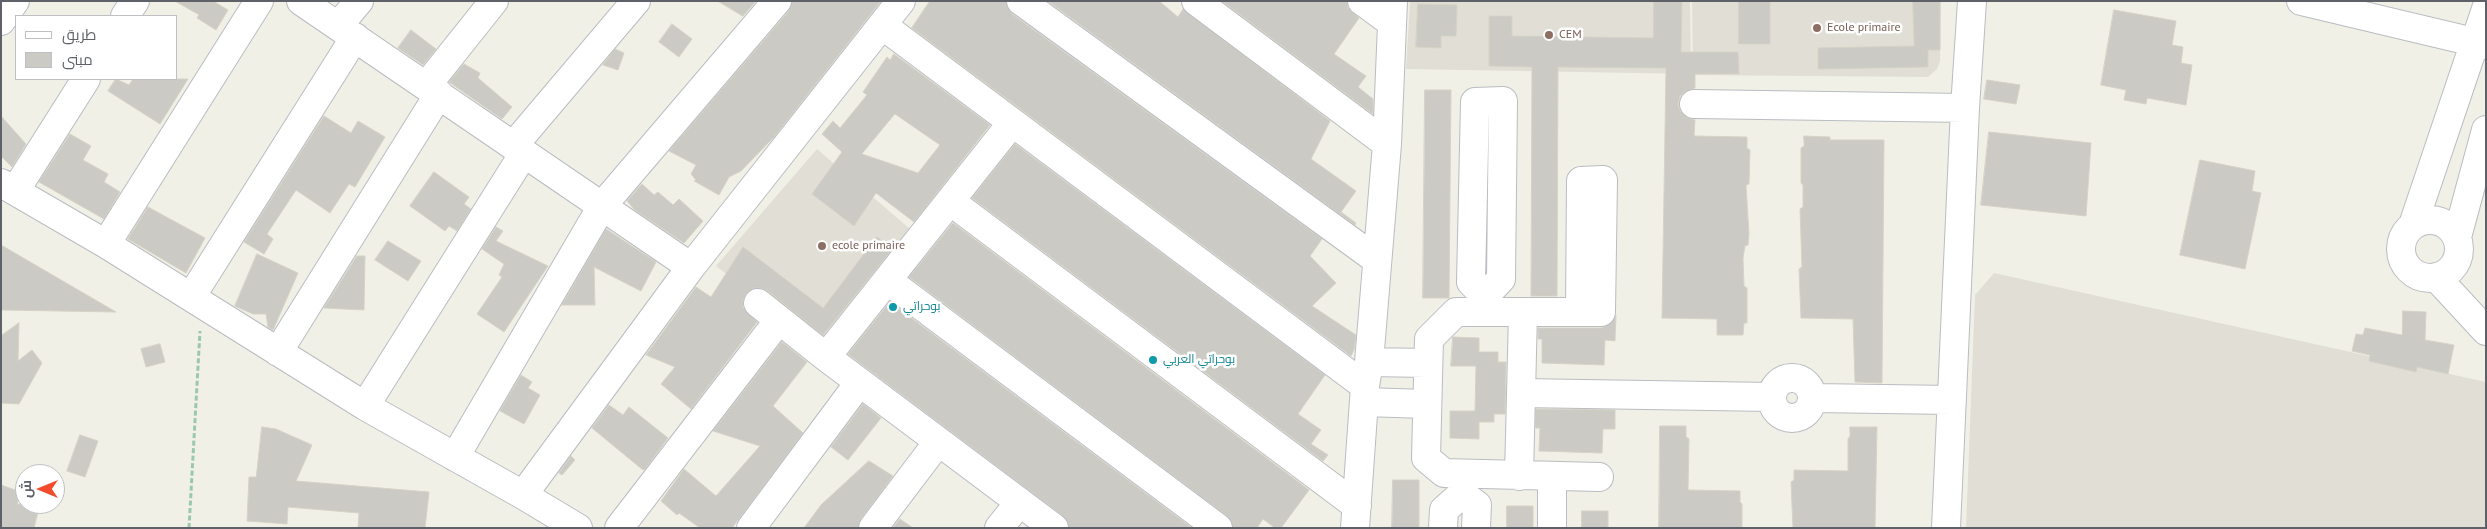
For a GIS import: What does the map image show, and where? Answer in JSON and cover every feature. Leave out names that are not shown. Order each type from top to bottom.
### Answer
[{"type":"street","points":[[1,21],[15,1]]},
{"type":"street","points":[[127,15],[135,1]]},
{"type":"street","points":[[106,244],[259,1]]},
{"type":"street","points":[[301,1],[691,268]]},
{"type":"street","points":[[196,301],[346,32],[359,1]]},
{"type":"street","points":[[278,352],[433,90],[494,1]]},
{"type":"street","points":[[365,406],[519,149],[636,1]]},
{"type":"street","points":[[455,456],[602,206],[777,1]]},
{"type":"street","points":[[523,495],[691,268],[901,1]]},
{"type":"street","points":[[1021,1],[1377,260]]},
{"type":"street","points":[[1196,1],[1387,144]]},
{"type":"street","points":[[1356,517],[1387,144],[1392,12],[1362,1]]},
{"type":"street","points":[[1946,528],[1964,108],[1972,1]]},
{"type":"street","points":[[2301,1],[2481,44]]},
{"type":"street","points":[[2486,9],[2481,44],[2413,225],[2405,235],[2401,248],[2404,260],[2412,271],[2423,277],[2436,277],[2448,272],[2456,262],[2459,250],[2457,237],[2486,130]]},
{"type":"street","points":[[882,26],[1366,384],[1426,404]]},
{"type":"street","points":[[85,80],[8,187],[106,244],[365,406],[578,528]]},
{"type":"street","points":[[1503,101],[1501,279],[1485,304],[1471,282],[1475,102],[1503,101]]},
{"type":"street","points":[[1694,104],[1964,108]]},
{"type":"street","points":[[826,357],[1012,123]]},
{"type":"street","points":[[950,201],[1356,517]]},
{"type":"street","points":[[2413,225],[2425,220],[2438,220],[2449,226],[2457,237]]},
{"type":"street","points":[[2436,277],[2486,331]]},
{"type":"street","points":[[887,280],[1218,528]]},
{"type":"street","points":[[758,303],[860,383],[1054,528]]},
{"type":"street","points":[[1476,528],[1477,505],[1462,484],[1444,473],[1426,458],[1429,339],[1456,312],[1485,304],[1523,312],[1580,312]]},
{"type":"street","points":[[1519,476],[1523,312]]},
{"type":"street","points":[[619,528],[780,320]]},
{"type":"street","points":[[1366,384],[1428,363]]},
{"type":"street","points":[[1521,393],[1772,397],[1774,388],[1780,381],[1788,377],[1798,378],[1806,382],[1811,389],[1813,398],[1952,400]]},
{"type":"street","points":[[751,528],[860,383]]},
{"type":"street","points":[[873,528],[938,442]]},
{"type":"street","points":[[1443,528],[1444,510],[1462,484],[1519,476],[1599,477]]},
{"type":"street","points":[[1552,477],[1552,528]]},
{"type":"street","points":[[999,528],[1018,502]]},
{"type":"path","points":[[190,528],[196,301]]},
{"type":"shaded area","name":"CEM","points":[[1410,1],[1690,1],[1691,74],[1406,69]]},
{"type":"shaded area","name":"Ecole primaire","points":[[1692,1],[1941,1],[1940,61],[1937,69],[1928,77],[1693,75]]},
{"type":"shaded area","name":"ecole primaire","points":[[817,149],[917,235],[827,351],[716,266]]},
{"type":"shaded area","points":[[1994,273],[2486,382],[2486,528],[1966,528],[1975,295]]},
{"type":"green space","points":[[1484,115],[1493,115],[1489,279],[1480,279]]},
{"type":"building","points":[[175,1],[213,1],[228,10],[216,30],[197,18],[199,15]]},
{"type":"building","points":[[718,1],[756,1],[743,16]]},
{"type":"building","points":[[792,1],[881,1],[774,137],[741,171],[729,177],[719,195],[694,181],[696,180],[691,174],[696,165],[669,151],[789,11]]},
{"type":"building","points":[[930,1],[1006,1],[1012,14],[1322,239],[1310,256],[1336,283],[1312,306],[1356,335],[1354,350],[1351,356],[912,28]]},
{"type":"building","points":[[1048,1],[1159,1],[1178,17],[1183,9],[1330,121],[1311,159],[1356,191],[1341,212],[1356,223],[1355,225]]},
{"type":"building","points":[[1222,1],[1347,1],[1348,8],[1359,18],[1334,54],[1366,76],[1358,87],[1373,99],[1373,114]]},
{"type":"building","points":[[1654,1],[1682,1],[1681,52],[1738,52],[1739,74],[1695,74],[1695,88],[1686,91],[1680,96],[1678,104],[1680,111],[1686,117],[1695,120],[1694,136],[1747,137],[1747,148],[1750,150],[1749,184],[1746,185],[1749,234],[1748,245],[1745,246],[1743,258],[1744,286],[1747,288],[1747,323],[1744,323],[1743,335],[1717,335],[1717,319],[1662,318],[1666,68],[1558,67],[1557,296],[1531,296],[1532,67],[1489,66],[1489,16],[1512,16],[1512,36],[1653,38]]},
{"type":"building","points":[[1739,1],[1770,1],[1770,44],[1739,44]]},
{"type":"building","points":[[1913,1],[1940,1],[1940,50],[1928,50],[1928,67],[1818,69],[1818,48],[1914,46]]},
{"type":"building","points":[[1418,4],[1457,5],[1456,36],[1441,36],[1441,48],[1416,47]]},
{"type":"building","points":[[2114,10],[2176,21],[2172,45],[2183,47],[2181,63],[2192,65],[2186,105],[2147,98],[2146,104],[2124,100],[2126,90],[2101,85]]},
{"type":"building","points":[[672,24],[692,39],[679,57],[659,42]]},
{"type":"building","points":[[411,30],[436,49],[423,65],[398,48]]},
{"type":"building","points":[[615,49],[624,53],[618,70],[603,65]]},
{"type":"building","points":[[894,54],[990,125],[914,222],[876,193],[854,226],[812,194],[842,152],[822,134],[833,121],[840,128],[867,95],[863,92],[887,57],[890,60]],"holes":[[[895,114],[940,145],[918,173],[862,154]]]},
{"type":"building","points":[[464,64],[480,73],[478,78],[512,107],[502,119],[449,82]]},
{"type":"building","points":[[188,79],[160,124],[108,91],[115,80],[129,85],[132,80]]},
{"type":"building","points":[[1987,80],[2020,85],[2016,104],[1984,99]]},
{"type":"building","points":[[1425,90],[1451,90],[1449,298],[1423,298]]},
{"type":"building","points":[[1,116],[26,144],[12,167],[1,156]]},
{"type":"building","points":[[324,116],[351,133],[358,121],[385,137],[355,187],[349,184],[330,213],[296,190],[267,234],[273,239],[264,254],[244,242]]},
{"type":"building","points":[[1989,132],[2091,143],[2086,216],[1981,205]]},
{"type":"building","points":[[70,134],[91,146],[83,160],[108,174],[104,182],[120,192],[104,219],[39,182]]},
{"type":"building","points":[[1804,136],[1830,137],[1830,140],[1884,140],[1882,383],[1855,382],[1853,319],[1801,318],[1799,269],[1802,267],[1800,209],[1803,207],[1801,148],[1804,146]]},
{"type":"building","points":[[1015,144],[1325,375],[1298,414],[1321,430],[1311,444],[1328,455],[1323,461],[972,198]]},
{"type":"building","points":[[2200,160],[2255,171],[2252,191],[2261,193],[2245,269],[2180,255]]},
{"type":"building","points":[[434,172],[469,197],[464,204],[471,209],[457,231],[449,226],[445,231],[410,206]]},
{"type":"building","points":[[642,184],[654,195],[658,192],[673,205],[679,199],[703,221],[684,243],[635,210],[627,201]]},
{"type":"building","points":[[148,207],[205,238],[186,273],[128,239]]},
{"type":"building","points":[[953,223],[1309,490],[1281,528],[1275,528],[1263,519],[1257,528],[1233,528],[1227,516],[909,277]]},
{"type":"building","points":[[496,227],[503,231],[496,241],[548,266],[504,332],[477,314],[502,277],[499,275],[504,264],[482,249]]},
{"type":"building","points":[[606,229],[656,262],[641,291],[594,267],[595,305],[562,305]]},
{"type":"building","points":[[877,237],[892,249],[823,335],[768,291],[761,288],[753,288],[746,294],[743,300],[743,308],[757,322],[691,409],[661,384],[675,367],[646,355],[696,287],[711,297],[743,247],[823,308]]},
{"type":"building","points":[[388,241],[421,261],[408,281],[375,260]]},
{"type":"building","points":[[1,245],[116,312],[1,310]]},
{"type":"building","points":[[257,254],[298,273],[273,330],[268,327],[266,314],[253,314],[235,306]]},
{"type":"building","points":[[357,256],[365,256],[364,310],[324,308]]},
{"type":"building","points":[[890,302],[1192,528],[1069,528],[1063,516],[848,354]]},
{"type":"building","points":[[2403,311],[2426,312],[2425,340],[2454,345],[2448,374],[2417,367],[2416,372],[2369,361],[2370,355],[2352,351],[2356,334],[2363,335],[2365,328],[2402,335]]},
{"type":"building","points":[[1616,316],[1615,341],[1605,340],[1604,365],[1542,363],[1542,339],[1538,339],[1538,328],[1601,328],[1609,325]]},
{"type":"building","points":[[19,323],[18,361],[32,350],[42,363],[19,404],[1,403],[1,336]]},
{"type":"building","points":[[1453,337],[1479,338],[1479,352],[1498,352],[1498,362],[1506,362],[1505,414],[1494,414],[1494,422],[1479,422],[1479,439],[1450,438],[1450,411],[1475,411],[1476,366],[1451,366]]},
{"type":"building","points":[[782,342],[807,362],[773,406],[803,433],[732,528],[700,528],[679,513],[677,515],[661,501],[684,469],[716,496],[760,446],[713,431]]},
{"type":"building","points":[[160,344],[165,362],[146,367],[141,349]]},
{"type":"building","points":[[521,375],[532,382],[528,388],[540,395],[524,424],[500,411]]},
{"type":"building","points":[[863,404],[881,418],[848,460],[831,447]]},
{"type":"building","points":[[609,405],[623,415],[629,407],[668,438],[645,469],[643,470],[592,428]]},
{"type":"building","points":[[1536,409],[1615,410],[1615,429],[1603,429],[1602,453],[1539,451],[1540,428],[1536,428]]},
{"type":"building","points":[[1660,426],[1686,426],[1686,437],[1689,439],[1688,490],[1740,491],[1742,528],[1659,528]]},
{"type":"building","points":[[262,427],[276,429],[312,445],[296,481],[429,492],[425,528],[358,528],[359,513],[288,507],[287,524],[247,521],[249,477],[256,477]]},
{"type":"building","points":[[1850,427],[1877,427],[1875,528],[1793,528],[1791,482],[1794,480],[1794,470],[1848,471]]},
{"type":"building","points":[[80,435],[98,441],[85,477],[67,471]]},
{"type":"building","points":[[571,456],[575,460],[562,475],[559,473]]},
{"type":"building","points":[[869,461],[893,476],[861,519],[858,528],[804,528],[821,505]]},
{"type":"building","points":[[1393,480],[1419,480],[1419,528],[1392,528]]},
{"type":"building","points":[[1,485],[15,490],[15,514],[38,514],[34,528],[1,528]]},
{"type":"building","points":[[1507,506],[1533,506],[1533,528],[1507,528]]},
{"type":"building","points":[[1582,511],[1608,511],[1608,528],[1582,528]]},
{"type":"building","points":[[900,519],[913,528],[893,528]]},
{"type":"place","name":"Ecole primaire","points":[[1817,28]]},
{"type":"place","name":"CEM","points":[[1549,35]]},
{"type":"place","name":"ecole primaire","points":[[822,246]]},
{"type":"place","name":"بوحراتي","points":[[893,307]]},
{"type":"place","name":"بوحراتي العربي","points":[[1153,360]]}]
